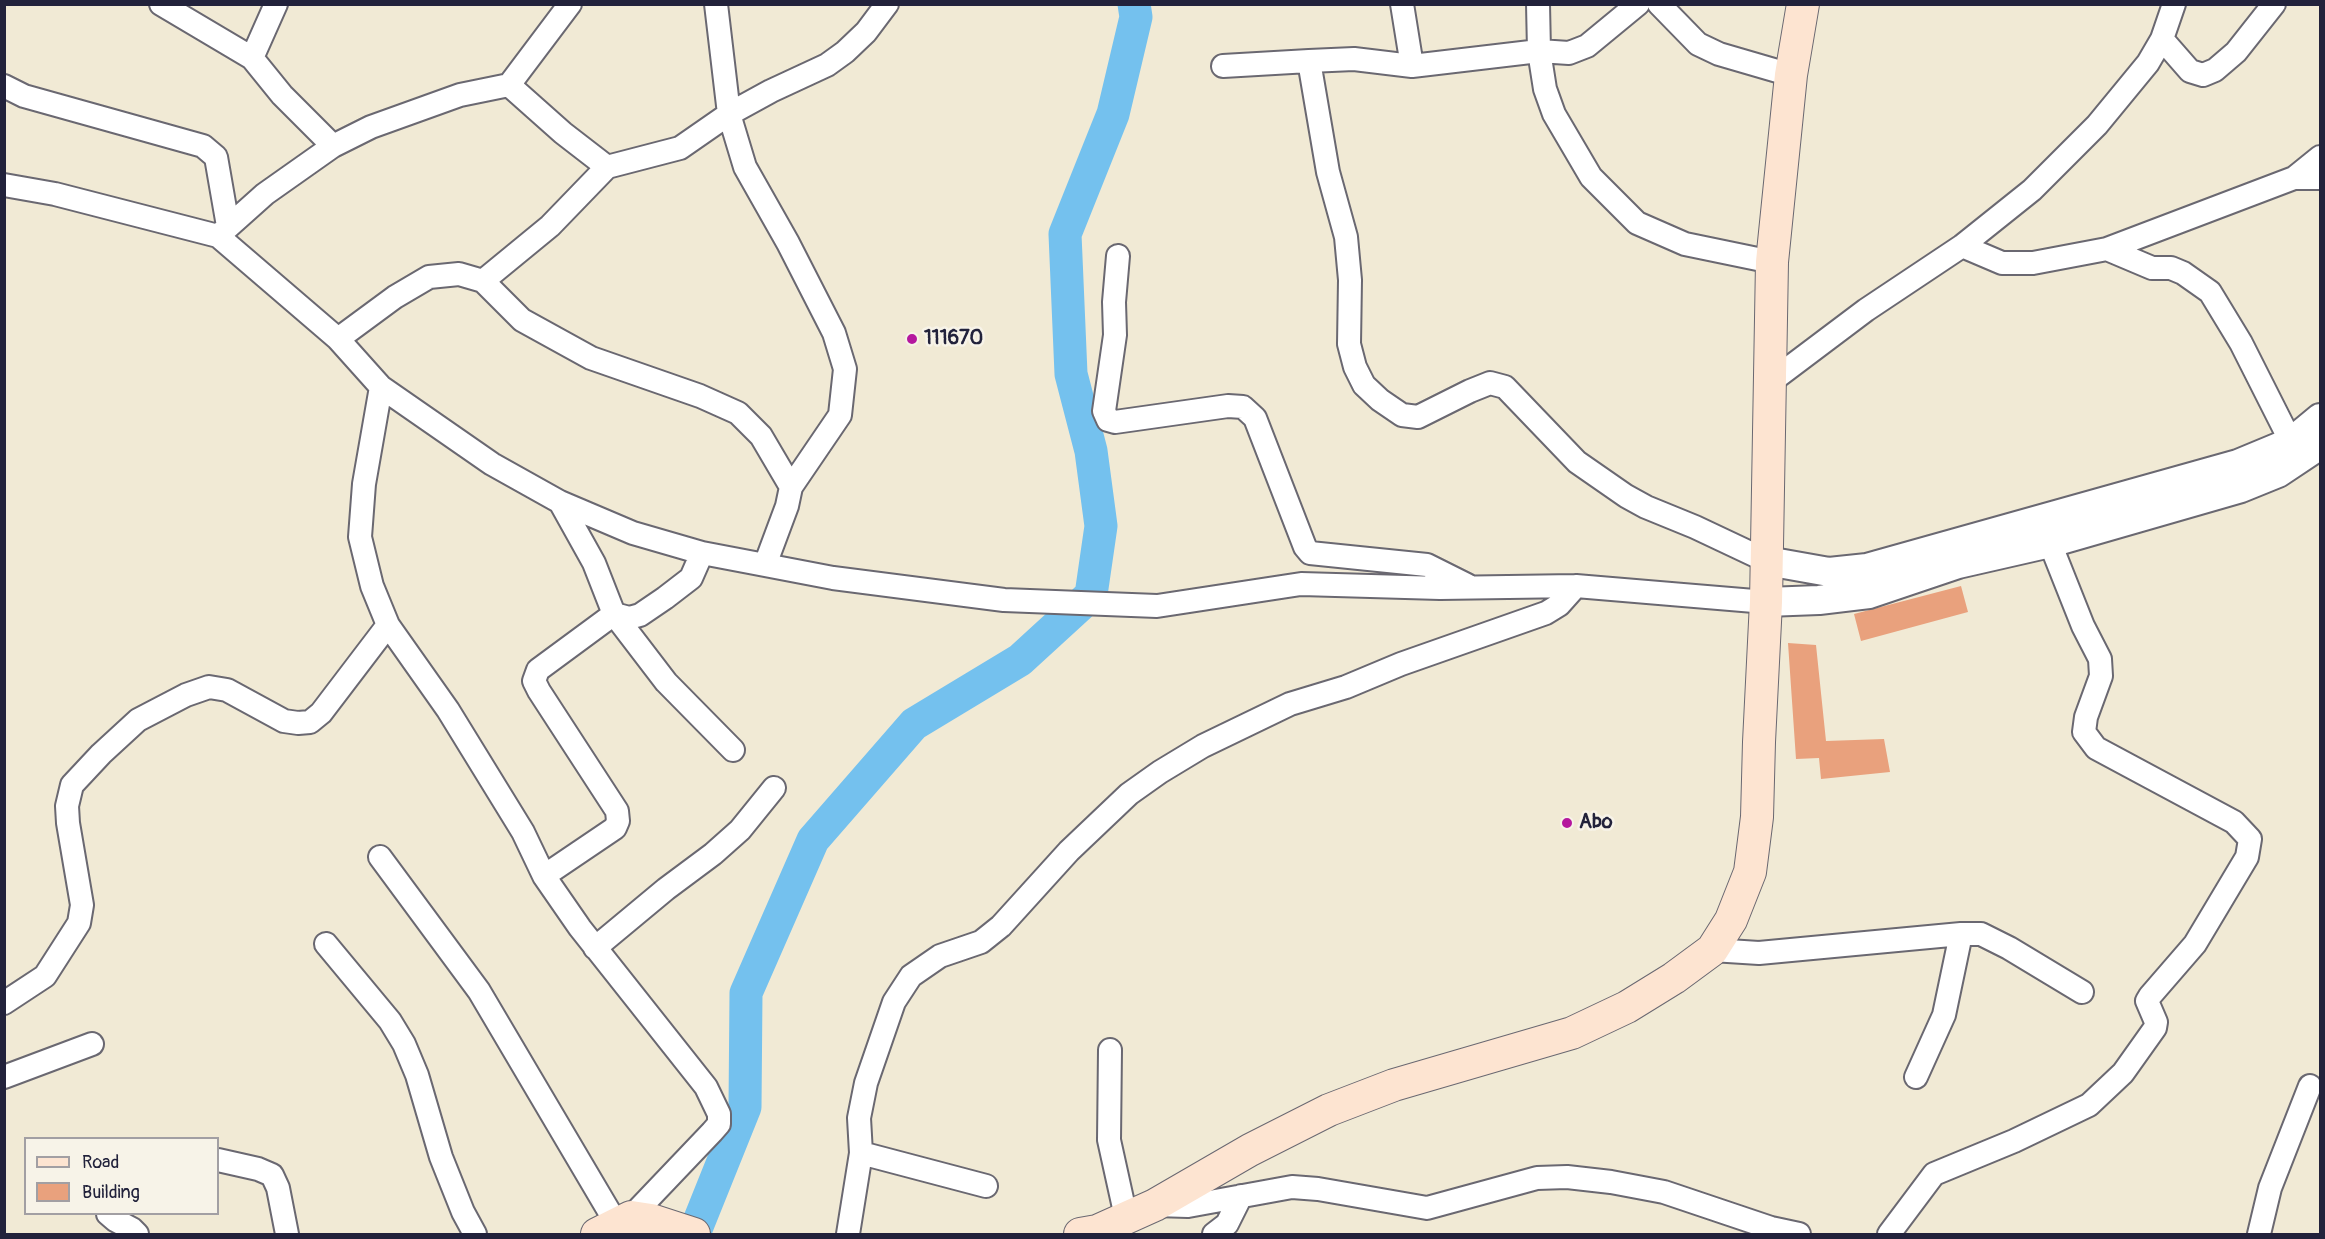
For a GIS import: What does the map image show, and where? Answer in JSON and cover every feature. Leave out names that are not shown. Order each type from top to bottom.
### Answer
[{"type":"main road","points":[[1080,1234],[1097,1231],[1155,1205],[1250,1150],[1329,1110],[1394,1085],[1572,1033],[1627,1007],[1674,978],[1712,950],[1731,920],[1750,872],[1757,817],[1766,602],[1772,262],[1791,75],[1803,4]]},
{"type":"main road","points":[[614,1225],[651,1220],[684,1231]]},
{"type":"street","points":[[161,4],[252,58],[282,95],[333,146]]},
{"type":"street","points":[[252,58],[276,4]]},
{"type":"street","points":[[716,4],[729,114],[745,167],[788,243],[834,333],[845,369],[840,415],[791,487],[787,506],[765,565]]},
{"type":"street","points":[[483,281],[550,226],[607,167],[680,148],[729,114],[827,64],[846,52],[866,32],[887,4]]},
{"type":"street","points":[[1402,4],[1412,66]]},
{"type":"street","points":[[1538,4],[1539,51],[1545,88],[1554,114],[1592,177],[1637,223],[1663,236],[1685,244],[1772,262]]},
{"type":"street","points":[[1223,66],[1354,60],[1412,66],[1539,51],[1569,53],[1587,46],[1638,4]]},
{"type":"street","points":[[1659,4],[1698,44],[1719,54],[1791,75]]},
{"type":"street","points":[[1769,383],[1866,310],[1962,246],[2032,190],[2097,125],[2148,63],[2162,39],[2174,4]]},
{"type":"street","points":[[2162,39],[2190,71],[2203,75],[2215,70],[2236,52],[2274,4]]},
{"type":"street","points":[[223,230],[265,194],[333,146],[371,127],[460,96],[509,85],[565,6]]},
{"type":"street","points":[[1309,61],[1328,172],[1346,237],[1350,280],[1350,344],[1355,367],[1364,385],[1380,400],[1402,415],[1418,417],[1490,383],[1505,387],[1577,462],[1626,496],[1767,561],[1829,572],[1867,568],[2238,464],[2291,442],[2320,418]]},
{"type":"street","points":[[509,85],[562,133],[607,167]]},
{"type":"street","points":[[4,86],[24,96],[202,146],[216,157],[223,230]]},
{"type":"street","points":[[1962,246],[2001,263],[2032,263],[2107,249],[2294,178],[2320,157]]},
{"type":"street","points":[[2294,178],[2320,178]]},
{"type":"street","points":[[4,185],[223,230],[338,339],[381,387],[492,464],[560,501],[633,532],[702,553],[832,578],[1004,600],[1157,606],[1301,584],[1576,586],[1766,602],[1819,600],[1869,594],[1958,564],[2050,543],[2241,488],[2278,473],[2320,445]]},
{"type":"street","points":[[2107,249],[2152,268],[2171,268],[2183,273],[2210,292],[2241,343],[2291,442]]},
{"type":"street","points":[[1118,256],[1114,302],[1115,335],[1104,411],[1108,420],[1115,422],[1228,406],[1243,407],[1255,418],[1305,547],[1310,553],[1427,565],[1471,587]]},
{"type":"street","points":[[338,339],[395,297],[429,277],[459,274],[483,281],[522,320],[591,358],[700,396],[738,413],[762,436],[791,487]]},
{"type":"street","points":[[380,858],[479,991],[614,1225],[712,1132],[719,1124],[719,1114],[706,1087],[595,948],[544,876],[523,832],[448,710],[387,625],[372,586],[360,537],[364,484],[381,387]]},
{"type":"street","points":[[560,501],[594,563],[614,614],[666,682],[733,750]]},
{"type":"street","points":[[1888,1234],[1934,1174],[2014,1141],[2089,1105],[2123,1073],[2155,1028],[2156,1022],[2147,1001],[2195,944],[2247,857],[2250,840],[2234,822],[2096,748],[2084,732],[2086,717],[2101,676],[2100,659],[2083,626],[2050,543]]},
{"type":"street","points":[[614,614],[629,618],[640,615],[665,598],[691,578],[702,553]]},
{"type":"street","points":[[848,1234],[861,1153],[859,1118],[866,1083],[894,1002],[911,976],[940,956],[981,942],[1001,926],[1069,850],[1129,794],[1203,746],[1290,704],[1346,687],[1401,664],[1546,613],[1559,605],[1576,586]]},
{"type":"street","points":[[544,876],[615,828],[618,821],[617,811],[534,681],[538,670],[614,614]]},
{"type":"street","points":[[4,1003],[45,976],[79,923],[82,904],[67,806],[72,785],[101,754],[138,720],[186,694],[209,687],[227,690],[284,721],[310,722],[321,713],[387,625]]},
{"type":"street","points":[[595,948],[740,831],[774,788]]},
{"type":"street","points":[[1916,1077],[1944,1015],[1961,934]]},
{"type":"street","points":[[1712,950],[1759,952],[1981,934],[2009,948],[2082,992]]},
{"type":"street","points":[[326,944],[390,1021],[404,1044],[417,1075],[441,1157],[463,1212],[475,1234]]},
{"type":"street","points":[[4,1077],[92,1044]]},
{"type":"street","points":[[1110,1050],[1109,1140],[1126,1217]]},
{"type":"street","points":[[2259,1234],[2270,1188],[2310,1086]]},
{"type":"street","points":[[861,1153],[986,1186]]},
{"type":"street","points":[[219,1160],[258,1169],[272,1175],[278,1188],[287,1234]]},
{"type":"street","points":[[1155,1205],[1188,1206],[1292,1187],[1318,1189],[1427,1208],[1537,1178],[1567,1177],[1664,1192],[1771,1228],[1799,1234]]},
{"type":"street","points":[[1214,1234],[1227,1224],[1241,1196]]},
{"type":"street","points":[[109,1215],[136,1234]]},
{"type":"building","points":[[1961,586],[1968,612],[1861,641],[1854,614]]},
{"type":"building","points":[[1788,643],[1816,645],[1826,741],[1884,739],[1890,772],[1821,779],[1819,758],[1796,759]]},
{"type":"waterway","points":[[694,1234],[745,1107],[746,993],[813,840],[914,724],[1020,660],[1091,595],[1101,526],[1091,451],[1071,374],[1065,234],[1113,114],[1136,17],[1134,4]]},
{"type":"place","name":"111670","points":[[912,339]]},
{"type":"place","name":"Abo","points":[[1567,823]]}]
